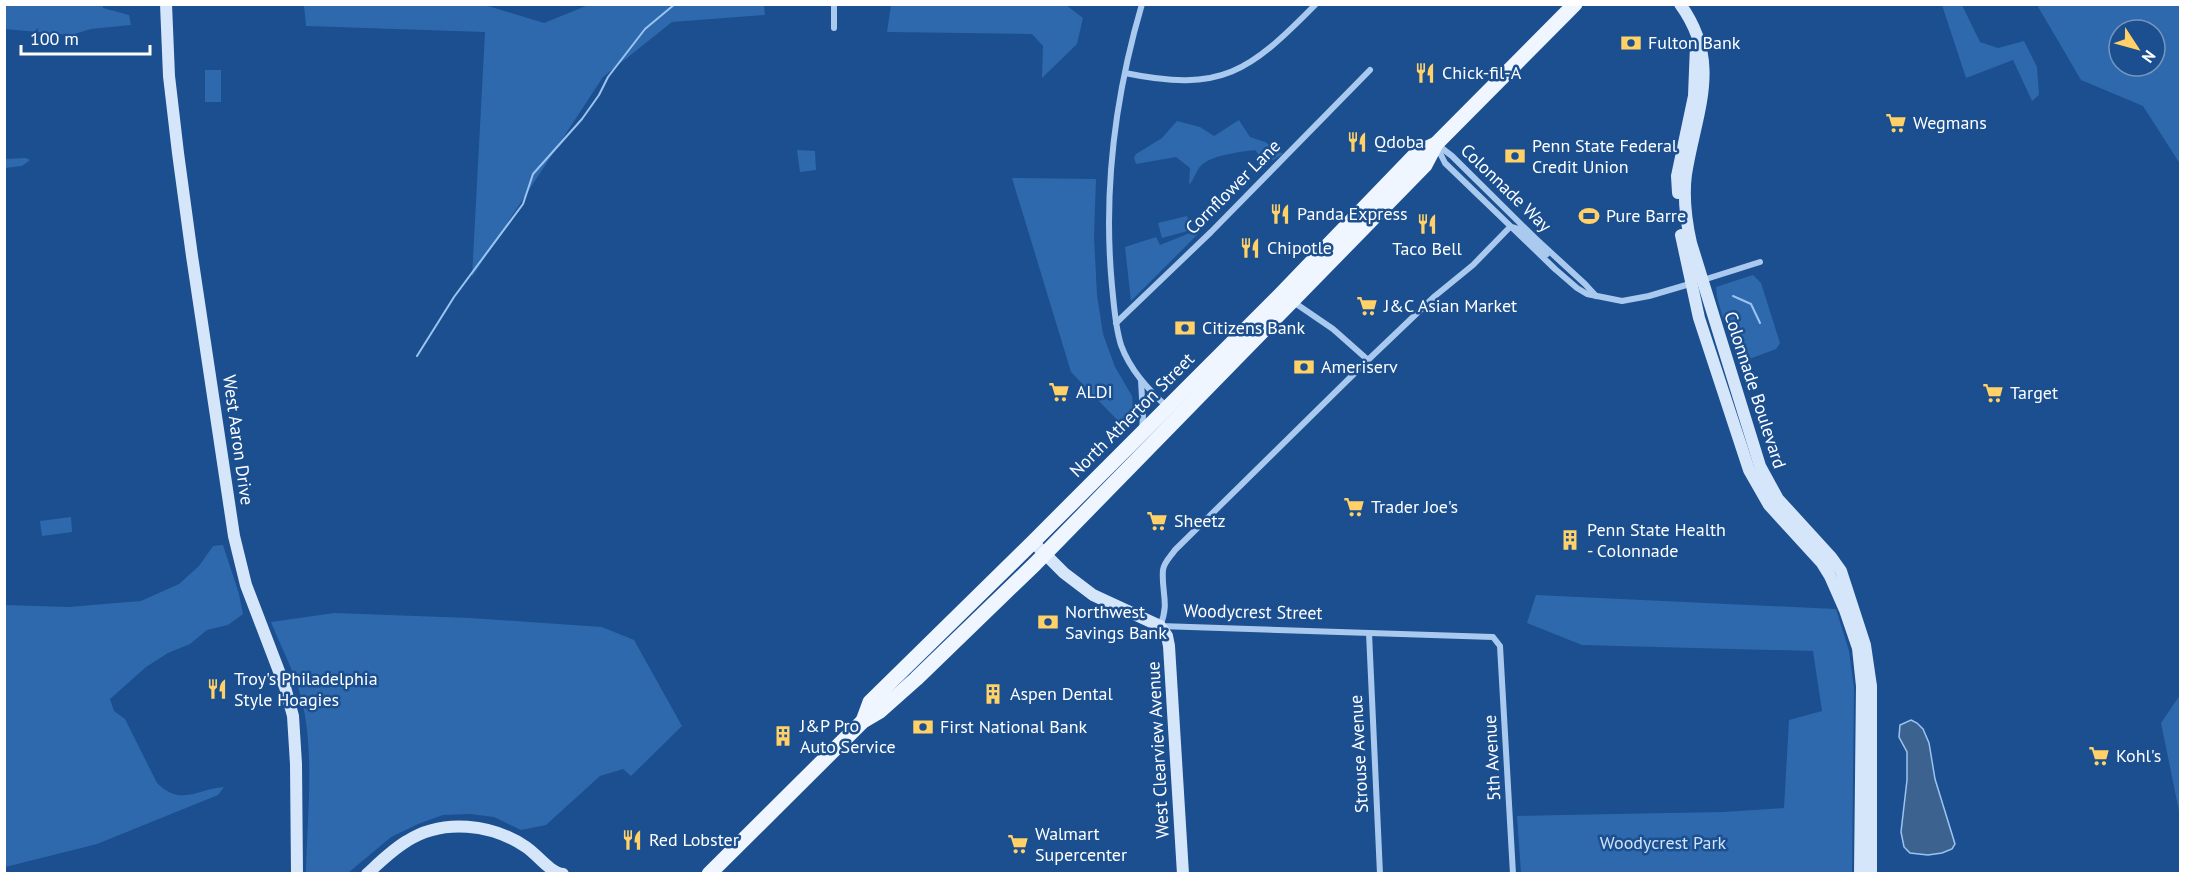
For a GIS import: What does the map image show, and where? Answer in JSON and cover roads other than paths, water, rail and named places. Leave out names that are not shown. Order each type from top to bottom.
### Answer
[{"type":"main road","name":"North Atherton Street","points":[[710,873],[863,721],[880,711],[916,679],[1045,554],[1173,412],[1287,298],[1418,152],[1436,144],[1575,4]]},
{"type":"main road","name":"North Atherton Street","points":[[863,721],[870,702],[1141,433],[1173,412]]},
{"type":"street","name":"West Aaron Drive","points":[[166,4],[169,76],[192,256],[234,531],[246,585],[285,687],[293,716],[297,873]]},
{"type":"street","points":[[834,4],[834,28]]},
{"type":"street","points":[[1142,4],[1125,73],[1113,151],[1109,253],[1116,323],[1121,344],[1141,380],[1173,412]]},
{"type":"street","points":[[1125,73],[1159,80],[1186,82],[1206,80],[1230,73],[1253,62],[1273,47],[1316,4]]},
{"type":"street","name":"Colonnade Boulevard","points":[[1680,4],[1703,55],[1705,82],[1686,176],[1685,198],[1699,318],[1749,470],[1762,496],[1822,563],[1830,576],[1858,648],[1862,686],[1860,873]]},
{"type":"street","name":"Cornflower Lane","points":[[1116,323],[1211,232],[1370,70]]},
{"type":"street","name":"Colonnade Way","points":[[1436,144],[1445,163],[1510,227],[1577,288],[1596,297],[1612,301],[1629,301],[1760,262]]},
{"type":"street","name":"Colonnade Way","points":[[1436,144],[1452,156],[1596,297]]},
{"type":"street","points":[[1160,626],[1166,611],[1163,570],[1165,563],[1368,360],[1435,296],[1473,265],[1510,227]]},
{"type":"street","name":"Colonnade Way","points":[[1510,227],[1519,229],[1539,248],[1556,257]]},
{"type":"street","name":"Colonnade Boulevard","points":[[1696,282],[1760,466],[1778,499],[1831,557],[1841,572],[1865,645],[1871,686],[1871,873]]},
{"type":"street","points":[[1287,298],[1333,329],[1368,360]]},
{"type":"street","points":[[1141,380],[1143,416],[1141,433]]},
{"type":"street","name":"Woodycrest Street","points":[[1033,542],[1075,583],[1093,595],[1160,626],[1489,635],[1498,641]]},
{"type":"street","name":"West Clearview Avenue","points":[[1160,626],[1167,636],[1169,646],[1183,873]]},
{"type":"street","name":"Strouse Avenue","points":[[1369,633],[1380,873]]},
{"type":"street","name":"5th Avenue","points":[[1498,641],[1503,677],[1513,873]]},
{"type":"street","points":[[367,873],[397,848],[417,836],[447,827],[459,826],[488,830],[518,842],[557,873],[563,873]]},
{"type":"waterway","points":[[417,356],[454,297],[523,204],[533,174],[582,119],[599,95],[608,77],[645,29],[675,4]]},
{"type":"waterway","points":[[1733,296],[1751,304],[1760,323]]},
{"type":"place","name":"Fulton Bank","points":[[1631,43]]},
{"type":"place","name":"Chick-fil-A","points":[[1425,73]]},
{"type":"place","name":"Wegmans","points":[[1896,123]]},
{"type":"place","name":"Qdoba","points":[[1357,142]]},
{"type":"place","name":"Penn State Federal Credit Union","points":[[1515,156]]},
{"type":"place","name":"Panda Express","points":[[1280,214]]},
{"type":"place","name":"Pure Barre","points":[[1589,216]]},
{"type":"place","name":"Taco Bell","points":[[1427,224]]},
{"type":"place","name":"Chipotle","points":[[1250,248]]},
{"type":"place","name":"J&C Asian Market","points":[[1367,306]]},
{"type":"place","name":"Citizens Bank","points":[[1185,328]]},
{"type":"place","name":"Ameriserv","points":[[1304,367]]},
{"type":"place","name":"ALDI","points":[[1059,392]]},
{"type":"place","name":"Target","points":[[1993,393]]},
{"type":"place","name":"Trader Joe's","points":[[1354,507]]},
{"type":"place","name":"Sheetz","points":[[1157,521]]},
{"type":"place","name":"Penn State Health - Colonnade","points":[[1570,540]]},
{"type":"place","name":"Northwest Savings Bank","points":[[1048,622]]},
{"type":"place","name":"Troy's Philadelphia Style Hoagies","points":[[217,689]]},
{"type":"place","name":"Aspen Dental","points":[[993,694]]},
{"type":"place","name":"First National Bank","points":[[923,727]]},
{"type":"place","name":"J&P Pro Auto Service","points":[[783,736]]},
{"type":"place","name":"Kohl's","points":[[2099,756]]},
{"type":"place","name":"Red Lobster","points":[[632,840]]},
{"type":"place","name":"Walmart Supercenter","points":[[1018,844]]},
{"type":"park label","name":"Woodycrest Park","points":[[1663,843]]}]
